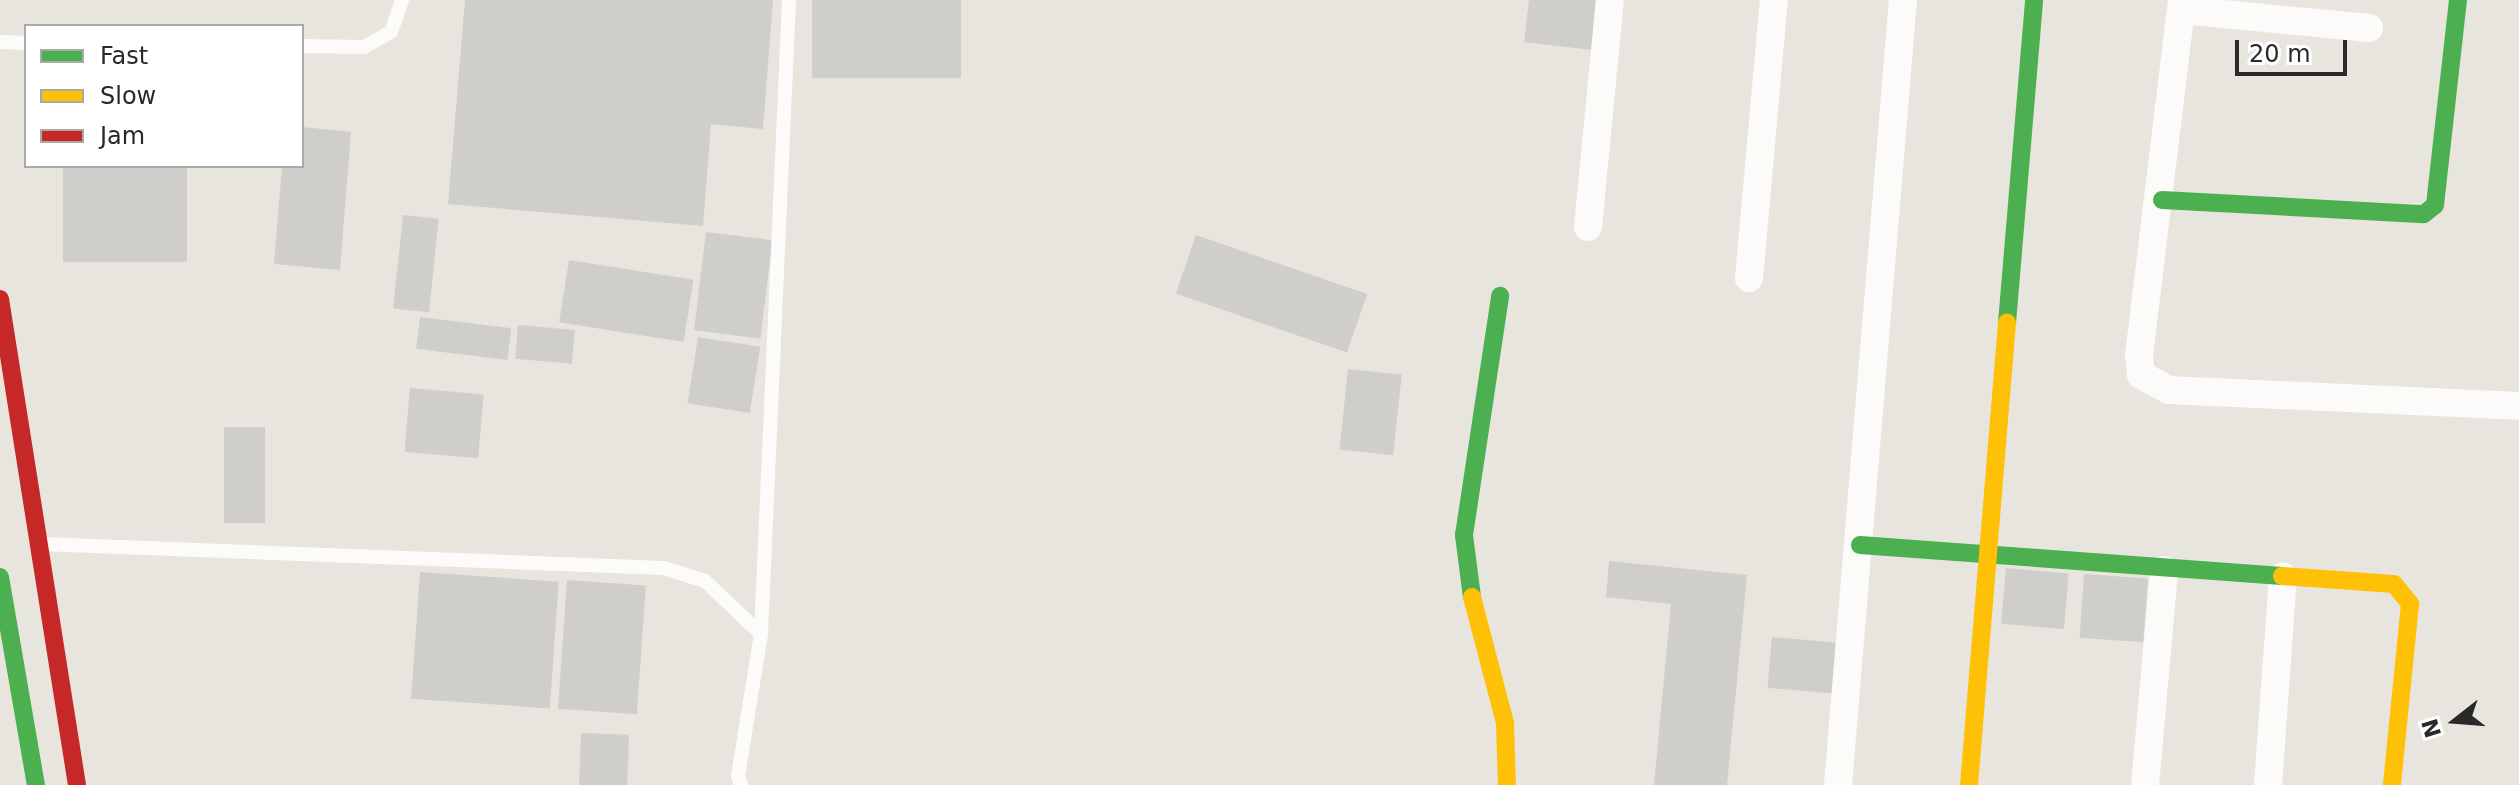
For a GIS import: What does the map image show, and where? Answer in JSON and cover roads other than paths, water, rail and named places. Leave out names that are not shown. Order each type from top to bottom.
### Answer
[{"type":"street","points":[[1588,227],[1610,0]]},
{"type":"street","points":[[1749,278],[1774,0]]},
{"type":"street","points":[[1838,785],[1903,0]]},
{"type":"street","points":[[1969,785],[2034,0]]},
{"type":"street","points":[[2162,200],[2424,214],[2435,205],[2458,0]]},
{"type":"street","points":[[2369,28],[2182,5],[2162,200],[2139,355],[2141,375],[2151,385],[2169,390],[2519,406]]},
{"type":"street","points":[[1500,296],[1464,535],[1468,582],[1505,723],[1507,785]]},
{"type":"street","points":[[0,299],[42,544],[77,785]]},
{"type":"street","points":[[1860,545],[1990,558],[2394,584],[2404,591],[2410,604],[2392,785]]},
{"type":"street","points":[[2145,785],[2164,570]]},
{"type":"street","points":[[0,577],[36,785]]},
{"type":"street","points":[[2268,785],[2283,577]]},
{"type":"lane","points":[[304,46],[364,47],[391,32],[402,0]]},
{"type":"lane","points":[[741,785],[738,776],[761,634],[789,0]]},
{"type":"lane","points":[[0,42],[24,43]]},
{"type":"lane","points":[[42,544],[664,568],[705,581],[761,634]]}]
